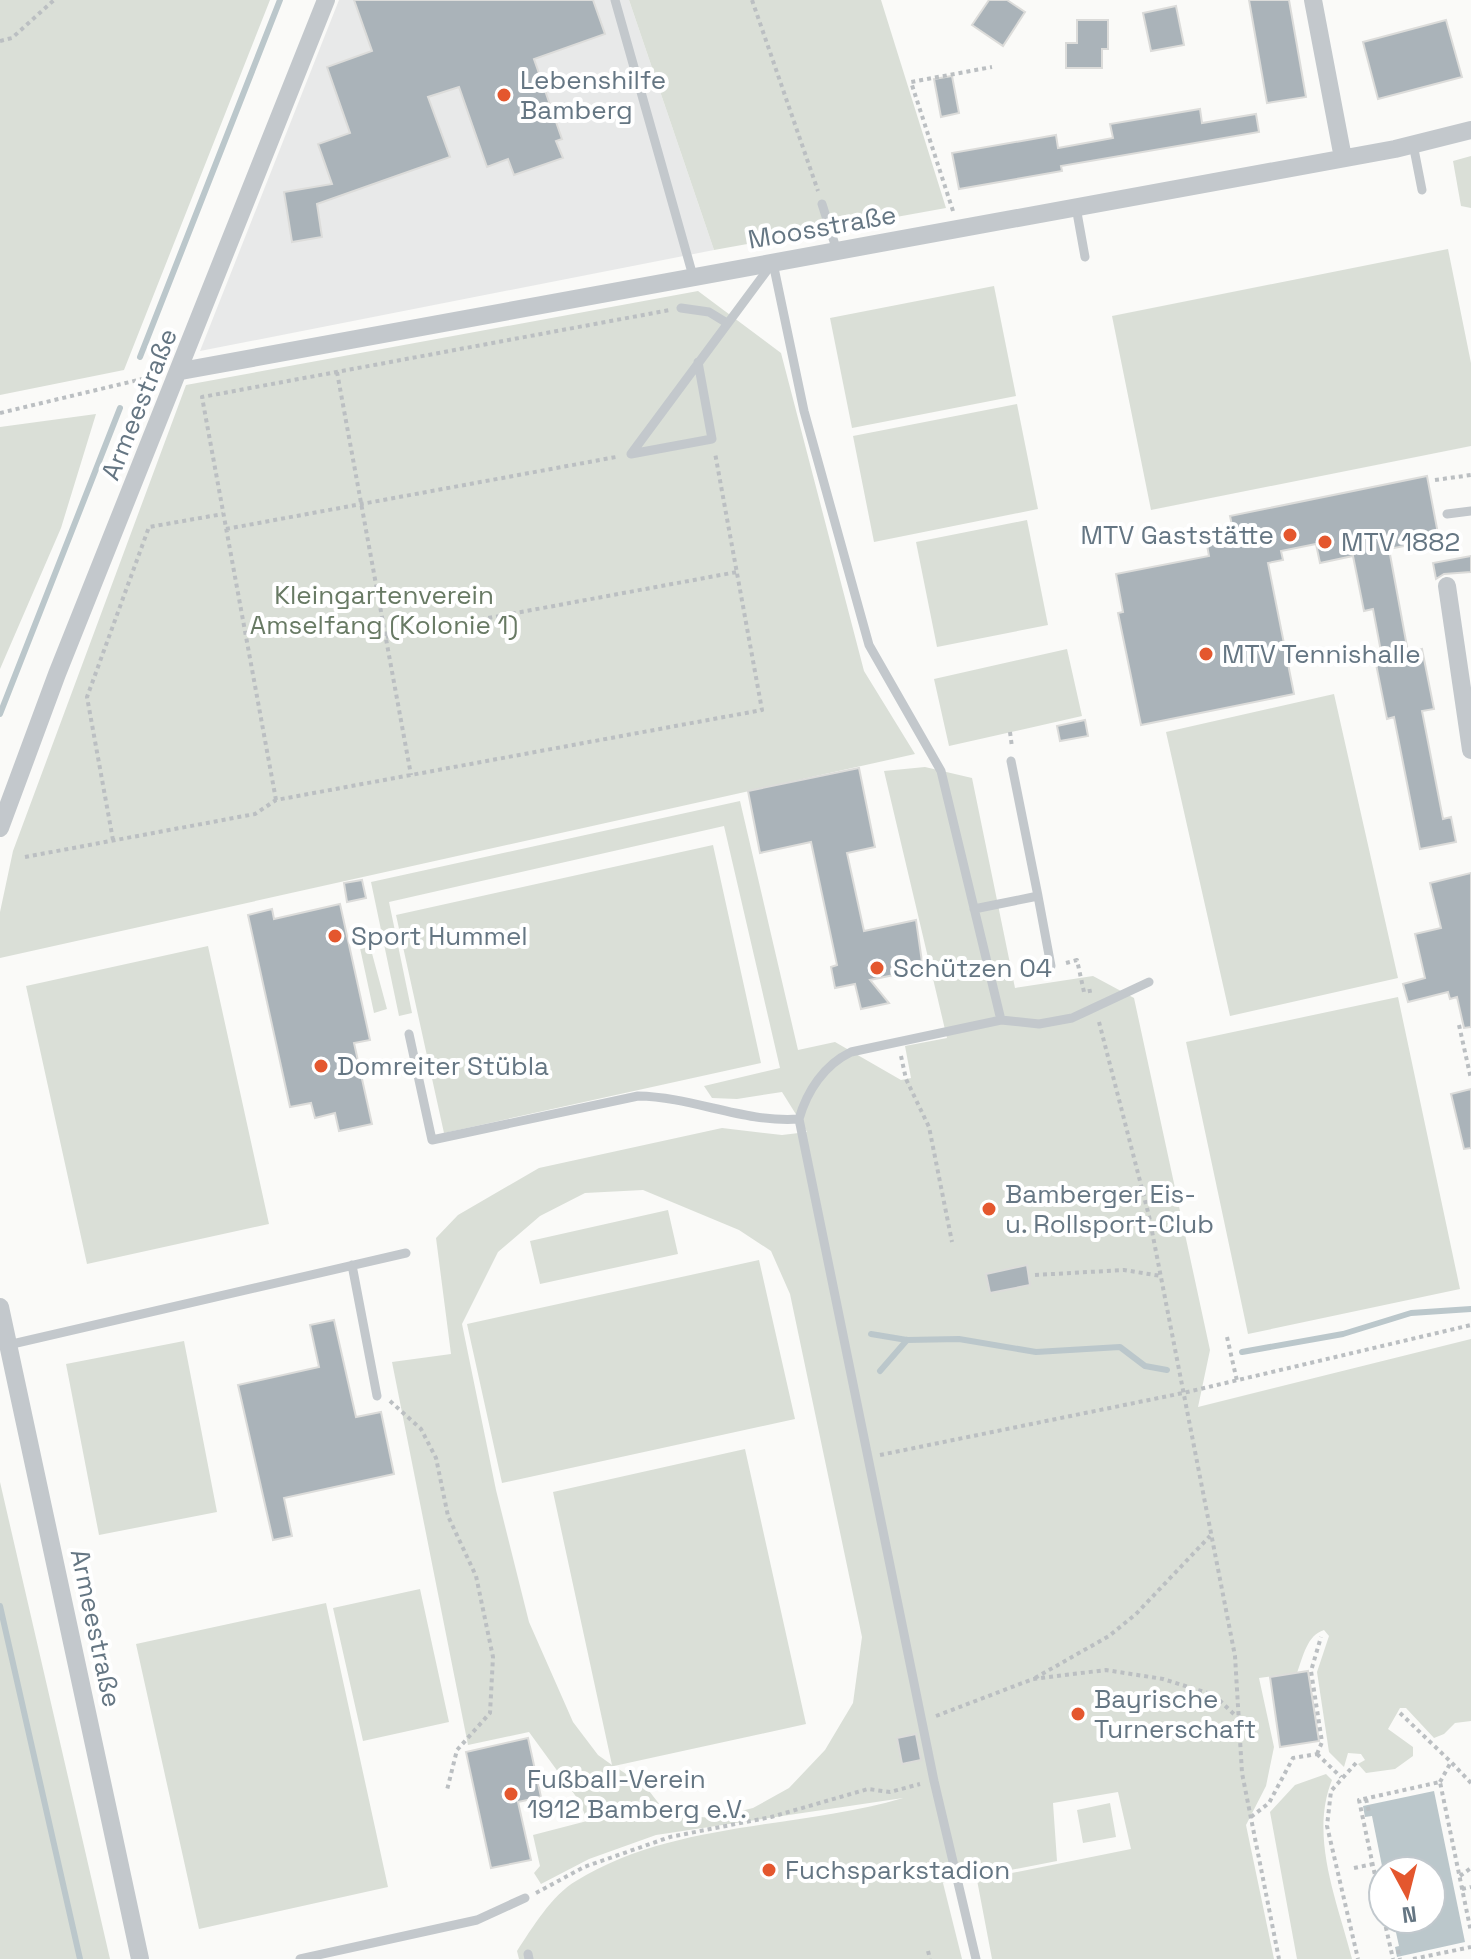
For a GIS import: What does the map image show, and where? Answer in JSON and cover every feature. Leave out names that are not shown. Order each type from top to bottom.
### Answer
[{"type":"street","name":"Armeestraße","points":[[0,828],[57,674],[181,371],[326,0]]},
{"type":"street","points":[[1313,0],[1343,158]]},
{"type":"street","name":"Moosstraße","points":[[181,371],[1343,158],[1471,130]]},
{"type":"street","points":[[1447,586],[1471,750]]},
{"type":"street","name":"Armeestraße","points":[[0,1307],[140,1959]]},
{"type":"lane","points":[[615,0],[693,276]]},
{"type":"lane","points":[[1413,144],[1422,190]]},
{"type":"lane","points":[[822,204],[837,251]]},
{"type":"lane","points":[[1076,207],[1085,257]]},
{"type":"lane","points":[[631,454],[773,263]]},
{"type":"lane","points":[[773,263],[804,411],[869,645],[941,771],[1001,1020]]},
{"type":"lane","points":[[681,308],[709,312],[727,323]]},
{"type":"lane","points":[[631,454],[712,439],[698,362]]},
{"type":"lane","points":[[1447,514],[1471,511]]},
{"type":"lane","points":[[1011,761],[1051,966]]},
{"type":"lane","points":[[974,909],[1038,896]]},
{"type":"lane","points":[[976,1959],[922,1721],[799,1119],[806,1096],[843,1056],[1001,1020],[1039,1024],[1089,1012],[1149,982]]},
{"type":"lane","points":[[409,1034],[432,1140],[638,1096],[670,1097],[760,1120],[799,1119]]},
{"type":"lane","points":[[8,1345],[406,1253]]},
{"type":"lane","points":[[352,1265],[377,1396]]},
{"type":"lane","points":[[300,1959],[477,1920],[525,1898]]},
{"type":"path","points":[[0,41],[12,38],[54,0]]},
{"type":"path","points":[[752,0],[822,204]]},
{"type":"path","points":[[959,228],[911,82],[992,67]]},
{"type":"path","points":[[276,800],[202,397],[681,308]]},
{"type":"path","points":[[0,413],[181,371]]},
{"type":"path","points":[[337,372],[411,775]]},
{"type":"path","points":[[25,857],[255,814],[276,800],[762,710],[712,439]]},
{"type":"path","points":[[226,529],[631,454]]},
{"type":"path","points":[[1435,480],[1471,475]]},
{"type":"path","points":[[113,841],[87,697],[149,527],[223,514]]},
{"type":"path","points":[[386,637],[737,572]]},
{"type":"path","points":[[1010,732],[1012,740]]},
{"type":"path","points":[[1051,966],[1077,960],[1084,992],[1101,989],[1109,1002]]},
{"type":"path","points":[[1089,1012],[1100,1023],[1149,1216],[1235,1656],[1242,1773],[1279,1959]]},
{"type":"path","points":[[1459,1025],[1471,1079]]},
{"type":"path","points":[[897,1042],[906,1079],[929,1127],[952,1242]]},
{"type":"path","points":[[1035,1275],[1124,1270],[1161,1276]]},
{"type":"path","points":[[868,1458],[1183,1393],[1471,1325]]},
{"type":"path","points":[[1227,1337],[1237,1381]]},
{"type":"path","points":[[377,1396],[396,1403],[421,1429],[436,1458],[448,1516],[476,1576],[493,1657],[490,1713],[457,1750],[447,1790]]},
{"type":"path","points":[[922,1721],[1033,1679],[1109,1636],[1136,1614],[1211,1535]]},
{"type":"path","points":[[1317,1754],[1322,1742],[1311,1671],[1321,1637]]},
{"type":"path","points":[[1033,1679],[1106,1670],[1163,1679],[1214,1695],[1240,1720]]},
{"type":"path","points":[[1400,1713],[1471,1781]]},
{"type":"path","points":[[1250,1817],[1269,1803],[1293,1758],[1317,1754]]},
{"type":"path","points":[[1317,1754],[1341,1777]]},
{"type":"path","points":[[1451,1762],[1440,1782],[1471,1932]]},
{"type":"path","points":[[1356,1763],[1331,1791],[1327,1826],[1358,1959]]},
{"type":"path","points":[[1371,1855],[1359,1800],[1440,1782]]},
{"type":"path","points":[[525,1898],[584,1867],[670,1837],[771,1817],[868,1789],[890,1792],[902,1789]]},
{"type":"path","points":[[1366,1799],[1369,1812]]},
{"type":"path","points":[[1354,1868],[1367,1865]]},
{"type":"path","points":[[956,1873],[981,1867],[983,1879]]},
{"type":"path","points":[[1459,1876],[1471,1868]]},
{"type":"path","points":[[1462,1889],[1471,1887]]},
{"type":"path","points":[[1388,1935],[1393,1959]]},
{"type":"path","points":[[1413,1959],[1471,1947]]},
{"type":"path","points":[[1398,1950],[1400,1959]]},
{"type":"path","points":[[928,1951],[930,1959]]},
{"type":"shaded area","points":[[339,0],[629,0],[714,250],[200,351]]},
{"type":"shaded area","points":[[1434,1791],[1465,1942],[1397,1957],[1397,1935],[1447,1935],[1447,1855],[1380,1855],[1372,1816],[1365,1817],[1363,1806]]},
{"type":"green space","points":[[0,0],[270,0],[124,370],[0,395]]},
{"type":"green space","points":[[629,0],[881,0],[946,208],[714,250]]},
{"type":"green space","points":[[1471,156],[1471,208],[1461,206],[1453,161]]},
{"type":"green space","points":[[1448,249],[1471,363],[1471,446],[1151,510],[1112,316]]},
{"type":"green space","points":[[994,286],[1016,396],[852,428],[830,318]]},
{"type":"green space","name":"Kleingartenverein Amselfang (Kolonie 1)","points":[[698,291],[781,353],[864,671],[915,754],[0,958],[0,912],[13,851],[186,385]]},
{"type":"green space","points":[[1017,404],[1038,509],[874,542],[853,436]]},
{"type":"green space","points":[[96,414],[61,528],[0,669],[0,427]]},
{"type":"green space","points":[[1027,520],[1048,625],[937,647],[916,542]]},
{"type":"green space","points":[[1067,649],[1082,716],[949,746],[934,679]]},
{"type":"green space","points":[[1334,694],[1398,978],[1230,1016],[1166,732]]},
{"type":"green space","points":[[925,767],[972,778],[1015,988],[1093,976],[1134,998],[1210,1350],[1198,1407],[1471,1339],[1471,1721],[1455,1723],[1444,1734],[1434,1738],[1406,1708],[1400,1708],[1388,1729],[1413,1747],[1413,1756],[1395,1769],[1366,1773],[1358,1764],[1365,1760],[1361,1754],[1348,1753],[1344,1767],[1329,1752],[1317,1672],[1329,1636],[1324,1630],[1313,1637],[1297,1673],[1259,1678],[1274,1747],[1266,1786],[1246,1825],[1274,1959],[992,1959],[977,1880],[1131,1849],[1118,1792],[1053,1803],[1057,1861],[943,1883],[962,1959],[519,1959],[517,1951],[559,1895],[576,1881],[614,1861],[694,1837],[821,1816],[903,1798],[656,1835],[589,1859],[541,1884],[534,1873],[540,1866],[533,1835],[587,1821],[580,1802],[529,1732],[468,1745],[392,1362],[451,1354],[436,1238],[458,1215],[539,1168],[722,1128],[782,1135],[807,1132],[782,1092],[737,1099],[712,1098],[704,1086],[780,1068],[724,826],[389,902],[412,1013],[399,1016],[371,882],[740,801],[798,1050],[835,1042],[901,1080],[911,1078],[905,1046],[947,1038],[884,771]],"holes":[[[643,1190],[739,1230],[771,1251],[790,1294],[862,1637],[853,1703],[825,1750],[789,1788],[753,1808],[712,1818],[667,1814],[646,1787],[614,1766],[806,1724],[745,1449],[553,1492],[612,1765],[598,1755],[573,1722],[529,1622],[496,1490],[462,1324],[498,1252],[540,1216],[585,1193]]]},
{"type":"green space","points":[[713,845],[761,1063],[444,1133],[396,915]]},
{"type":"green space","points":[[208,946],[269,1224],[87,1264],[26,986]]},
{"type":"green space","points":[[370,946],[387,1009],[374,1013],[360,948]]},
{"type":"green space","points":[[1398,997],[1460,1289],[1248,1334],[1186,1042]]},
{"type":"green space","points":[[668,1210],[678,1254],[540,1284],[530,1241]]},
{"type":"green space","points":[[759,1260],[795,1419],[502,1483],[467,1324]]},
{"type":"green space","points":[[184,1341],[217,1512],[99,1535],[66,1364]]},
{"type":"green space","points":[[0,1482],[110,1959],[0,1959]]},
{"type":"green space","points":[[420,1589],[449,1722],[363,1741],[333,1608]]},
{"type":"green space","points":[[326,1603],[388,1887],[199,1929],[136,1644]]},
{"type":"green space","points":[[1326,1774],[1332,1780],[1323,1824],[1328,1870],[1352,1959],[1297,1959],[1270,1812],[1295,1785]]},
{"type":"green space","points":[[1110,1803],[1116,1837],[1083,1843],[1077,1810]]},
{"type":"building","name":"Lebenshilfe Bamberg","points":[[354,0],[593,0],[605,34],[534,59],[562,139],[556,141],[563,158],[514,175],[508,159],[487,167],[459,87],[428,97],[450,157],[317,204],[322,237],[292,242],[284,192],[332,184],[318,144],[350,133],[327,67],[372,51]]},
{"type":"building","points":[[989,0],[1007,0],[1025,12],[1003,46],[972,25]]},
{"type":"building","points":[[1249,0],[1289,0],[1306,97],[1267,103]]},
{"type":"building","points":[[1176,6],[1184,45],[1151,51],[1143,13]]},
{"type":"building","points":[[1077,20],[1108,20],[1108,49],[1102,49],[1102,68],[1066,68],[1066,43],[1077,43]]},
{"type":"building","points":[[1446,20],[1462,77],[1378,99],[1363,42]]},
{"type":"building","points":[[952,76],[959,113],[941,117],[934,79]]},
{"type":"building","points":[[1200,109],[1202,123],[1256,114],[1259,132],[1061,166],[1062,171],[959,189],[952,153],[1056,135],[1058,148],[1113,138],[1110,124]]},
{"type":"building","points":[[1427,476],[1439,539],[1389,549],[1408,652],[1422,649],[1434,709],[1422,711],[1443,819],[1451,817],[1456,842],[1420,849],[1394,717],[1387,719],[1375,659],[1382,657],[1373,609],[1364,611],[1353,556],[1320,563],[1316,544],[1281,551],[1283,560],[1268,563],[1294,694],[1141,725],[1118,613],[1123,612],[1116,574],[1209,556],[1207,545],[1235,539],[1230,516]]},
{"type":"building","points":[[1471,556],[1471,572],[1444,574],[1436,579],[1433,563]]},
{"type":"building","points":[[1085,720],[1088,736],[1060,741],[1057,726]]},
{"type":"building","points":[[859,768],[875,847],[847,853],[864,931],[916,920],[923,969],[870,980],[889,1003],[861,1009],[855,984],[835,988],[831,967],[837,965],[811,842],[760,853],[748,791]]},
{"type":"building","points":[[1471,873],[1471,1027],[1464,1028],[1457,997],[1450,999],[1448,992],[1408,1002],[1403,984],[1425,978],[1415,934],[1441,928],[1430,883]]},
{"type":"building","points":[[362,880],[366,898],[347,902],[344,883]]},
{"type":"building","points":[[340,904],[370,1040],[354,1043],[372,1124],[339,1131],[335,1113],[315,1118],[311,1103],[290,1107],[248,915],[272,909],[274,919]]},
{"type":"building","points":[[1471,1089],[1471,1148],[1464,1149],[1451,1094]]},
{"type":"building","points":[[1027,1265],[1030,1285],[990,1293],[986,1274]]},
{"type":"building","points":[[334,1320],[356,1417],[381,1412],[394,1474],[284,1498],[292,1536],[273,1540],[238,1385],[319,1367],[310,1325]]},
{"type":"building","points":[[1308,1671],[1319,1741],[1280,1747],[1270,1677]]},
{"type":"building","points":[[916,1734],[921,1760],[902,1764],[897,1738]]},
{"type":"building","points":[[528,1738],[541,1797],[518,1802],[531,1860],[491,1868],[466,1752]]},
{"type":"waterway","points":[[140,357],[280,0]]},
{"type":"waterway","points":[[0,714],[120,408]]},
{"type":"waterway","points":[[1242,1352],[1343,1334],[1411,1313],[1471,1309]]},
{"type":"waterway","points":[[871,1334],[907,1340],[959,1339],[1036,1352],[1120,1347],[1145,1366],[1167,1370]]},
{"type":"waterway","points":[[880,1371],[907,1340]]},
{"type":"waterway","points":[[0,1606],[80,1959]]},
{"type":"place","name":"Lebenshilfe Bamberg","points":[[504,95]]},
{"type":"place","name":"MTV Gaststätte","points":[[1290,535]]},
{"type":"place","name":"MTV 1882","points":[[1325,542]]},
{"type":"place","name":"MTV Tennishalle","points":[[1206,654]]},
{"type":"place","name":"Sport Hummel","points":[[335,936]]},
{"type":"place","name":"Schützen 04","points":[[877,968]]},
{"type":"place","name":"Domreiter Stübla","points":[[321,1066]]},
{"type":"place","name":"Bamberger Eis- u. Rollsport-Club","points":[[989,1209]]},
{"type":"place","name":"Bayrische Turnerschaft","points":[[1078,1714]]},
{"type":"place","name":"Fußball-Verein 1912 Bamberg e.V.","points":[[511,1794]]},
{"type":"place","name":"Fuchsparkstadion","points":[[769,1870]]}]
